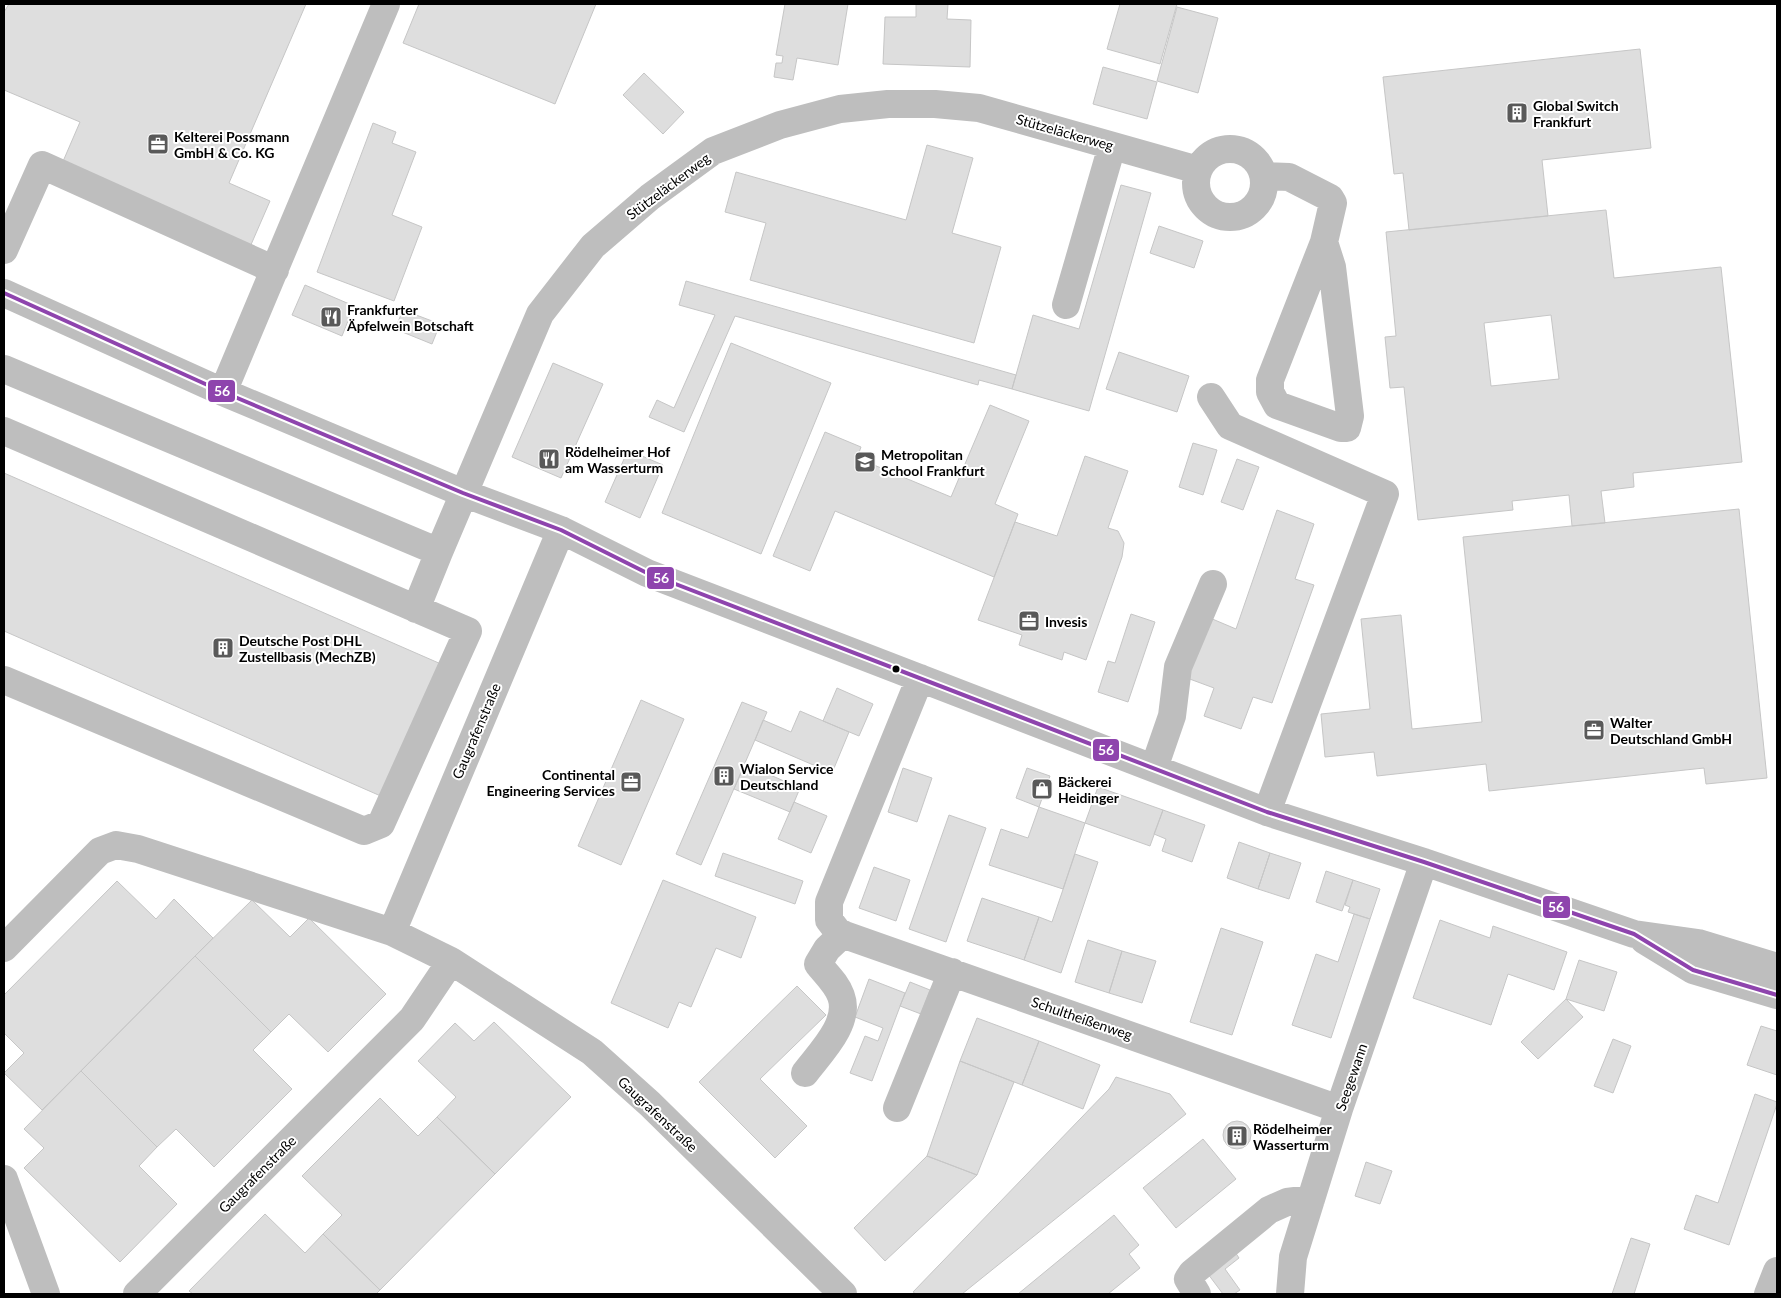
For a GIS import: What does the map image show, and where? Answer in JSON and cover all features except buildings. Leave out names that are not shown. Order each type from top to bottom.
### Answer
[{"type":"street","points":[[223,392],[386,4]]},
{"type":"street","name":"Stützeläckerweg","points":[[416,609],[463,493],[540,314],[593,246],[650,197],[713,151],[780,125],[840,109],[888,104],[979,108],[1198,170]]},
{"type":"street","points":[[1066,305],[1112,146]]},
{"type":"street","points":[[1224,149],[1239,150],[1254,158],[1264,176],[1262,196],[1252,210],[1235,218],[1216,215],[1204,206],[1195,185],[1198,170],[1206,158],[1224,149]]},
{"type":"street","points":[[4,250],[42,165],[275,270]]},
{"type":"street","points":[[1264,176],[1289,177],[1330,198],[1333,203],[1324,242],[1270,380],[1270,392],[1277,405],[1341,428],[1347,428],[1350,416],[1332,267],[1324,242]]},
{"type":"street","points":[[4,293],[223,392],[463,493],[561,530],[647,573],[1267,812],[1424,862],[1634,934],[1698,943],[1771,961]]},
{"type":"street","points":[[4,369],[439,552]]},
{"type":"street","points":[[1210,397],[1230,426],[1385,494],[1267,812]]},
{"type":"street","points":[[4,431],[468,631],[381,824],[364,832],[4,680]]},
{"type":"street","name":"Gaugrafenstraße","points":[[392,932],[561,530]]},
{"type":"street","points":[[1154,768],[1172,716],[1178,667],[1213,584]]},
{"type":"street","points":[[805,1073],[837,1029],[844,1007],[841,995],[818,964],[827,949],[836,927],[829,902],[920,678]]},
{"type":"street","name":"Gaugrafenstraße","points":[[4,948],[100,851],[116,845],[138,849],[392,932],[450,961],[592,1052],[650,1104],[843,1294]]},
{"type":"street","name":"Seegewann","points":[[1290,1294],[1293,1257],[1340,1109],[1424,862]]},
{"type":"street","name":"Schultheißenweg","points":[[836,927],[952,972],[1340,1109]]},
{"type":"street","points":[[1634,934],[1693,970],[1777,995]]},
{"type":"street","name":"Gaugrafenstraße","points":[[137,1294],[412,1018],[450,961]]},
{"type":"street","points":[[897,1108],[952,972]]},
{"type":"street","points":[[4,1179],[46,1294]]},
{"type":"street","points":[[1197,1294],[1188,1279],[1192,1273],[1269,1210],[1287,1202],[1311,1199]]},
{"type":"street","points":[[1768,1294],[1777,1271]]},
{"type":"transit line","name":"56","points":[[4,293],[223,392],[463,493],[561,530],[647,573],[1267,812],[1424,862],[1634,934],[1693,970],[1777,995]]},
{"type":"place","name":"Global Switch Frankfurt","points":[[1517,113]]},
{"type":"place","name":"Kelterei Possmann GmbH & Co. KG","points":[[158,144]]},
{"type":"place","name":"Frankfurter Äpfelwein Botschaft","points":[[331,317]]},
{"type":"place","name":"Rödelheimer Hof am Wasserturm","points":[[549,459]]},
{"type":"place","name":"Metropolitan School Frankfurt","points":[[865,462]]},
{"type":"place","name":"Invesis","points":[[1029,621]]},
{"type":"place","name":"Deutsche Post DHL Zustellbasis (MechZB)","points":[[223,648]]},
{"type":"place","name":"Walter Deutschland GmbH","points":[[1594,730]]},
{"type":"place","name":"Wialon Service Deutschland","points":[[724,776]]},
{"type":"place","name":"Continental Engineering Services","points":[[631,782]]},
{"type":"place","name":"Bäckerei Heidinger","points":[[1042,789]]},
{"type":"place","name":"Rödelheimer Wasserturm","points":[[1237,1136]]}]
